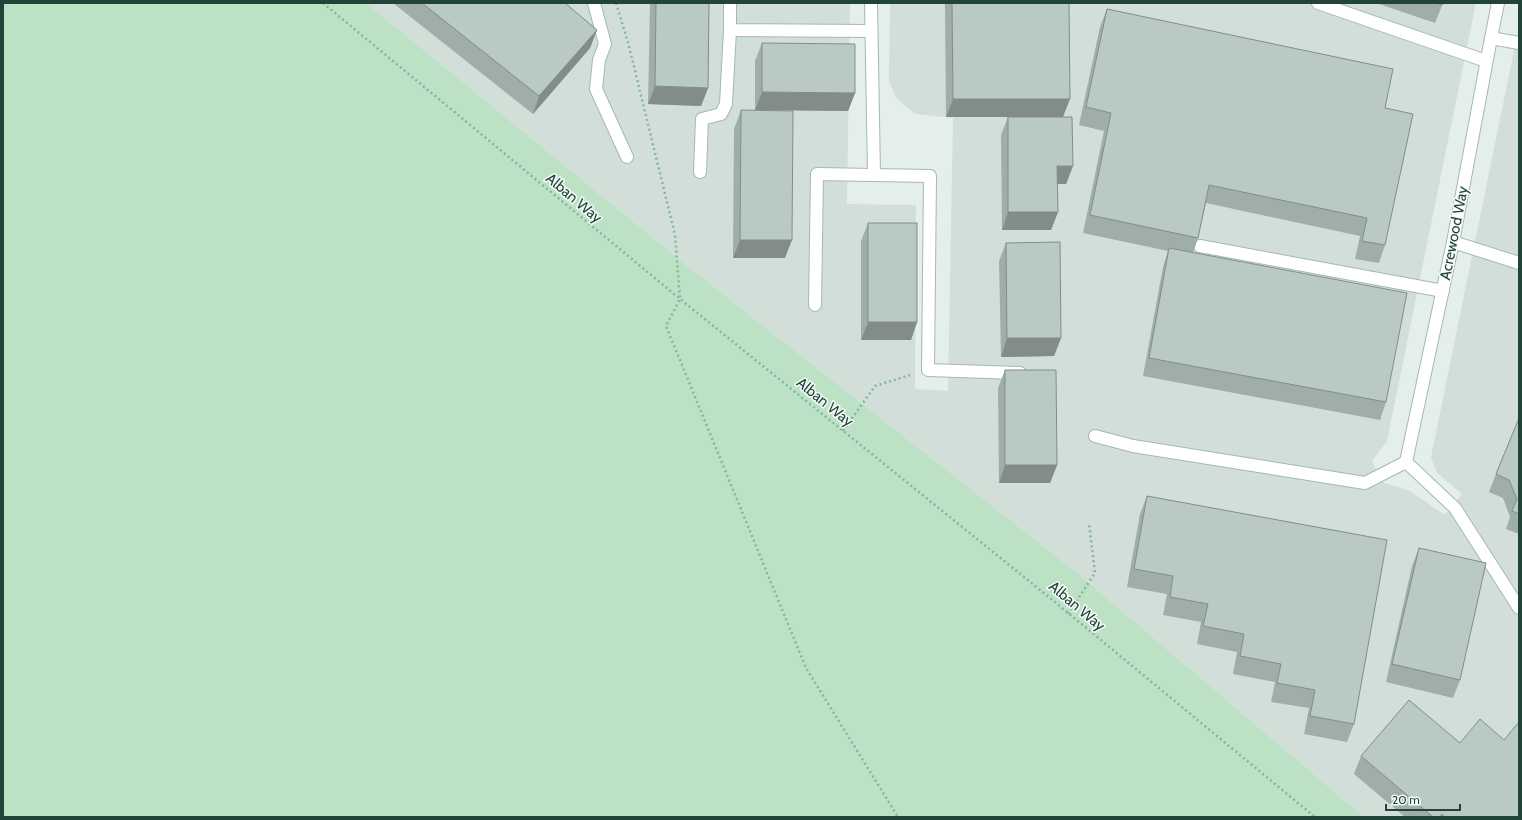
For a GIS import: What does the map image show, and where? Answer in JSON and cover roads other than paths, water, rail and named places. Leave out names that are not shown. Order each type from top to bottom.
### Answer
[{"type":"street","points":[[594,3],[604,44],[599,60],[596,89],[627,157]]},
{"type":"street","points":[[700,172],[702,119],[721,114],[726,104],[730,3]]},
{"type":"street","points":[[871,3],[870,31],[874,175]]},
{"type":"street","points":[[1318,3],[1486,61]]},
{"type":"street","name":"Acrewood Way","points":[[1406,462],[1453,242],[1490,38],[1498,3]]},
{"type":"street","points":[[730,30],[870,31]]},
{"type":"street","points":[[1490,38],[1519,43]]},
{"type":"street","points":[[815,304],[817,174],[930,176],[928,370],[1031,373]]},
{"type":"street","points":[[1453,242],[1519,263]]},
{"type":"street","points":[[1200,246],[1443,291]]},
{"type":"street","points":[[1095,436],[1134,446],[1365,483],[1406,462],[1455,508],[1519,608]]}]
